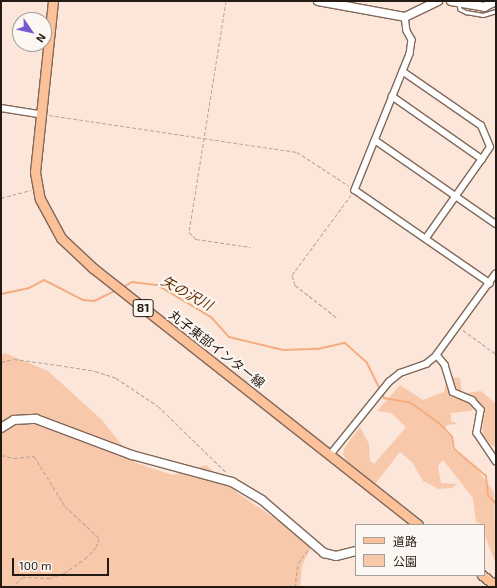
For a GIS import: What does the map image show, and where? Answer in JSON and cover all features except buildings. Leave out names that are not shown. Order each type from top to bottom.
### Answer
[{"type":"main road","name":"丸子東部インター線","points":[[53,1],[36,157],[37,188],[55,229],[78,256],[415,524]]},
{"type":"main road","points":[[483,576],[496,586]]},
{"type":"street","points":[[318,1],[405,17],[438,1]]},
{"type":"street","points":[[455,2],[484,7],[496,1]]},
{"type":"street","points":[[405,17],[412,46],[355,190],[490,283]]},
{"type":"street","points":[[402,72],[480,126],[490,148],[426,238]]},
{"type":"street","points":[[392,96],[482,159]]},
{"type":"street","points":[[1,108],[40,114]]},
{"type":"street","points":[[375,140],[496,224]]},
{"type":"street","points":[[330,455],[375,396],[389,382],[400,373],[426,364],[437,355],[460,328],[496,274]]},
{"type":"street","points":[[437,355],[445,365],[452,392],[472,400],[482,410],[477,433],[496,461]]},
{"type":"street","points":[[1,428],[14,420],[36,419],[132,455],[232,482],[262,500],[324,553],[336,556],[355,551]]},
{"type":"lane","points":[[455,2],[460,9],[466,12],[483,15],[496,11]]},
{"type":"path","points":[[226,1],[189,232],[196,239],[250,247]]},
{"type":"path","points":[[40,114],[297,152],[355,190],[292,275],[295,285],[336,317]]},
{"type":"path","points":[[1,198],[37,188]]},
{"type":"path","points":[[460,328],[496,354]]},
{"type":"path","points":[[1,362],[14,359],[58,365],[95,371],[116,378],[158,406],[231,477]]},
{"type":"path","points":[[1,455],[14,458],[34,456],[65,506],[99,538],[96,548],[87,557],[64,573],[50,578],[23,577],[12,587]]},
{"type":"path","points":[[295,587],[298,563],[313,544]]},
{"type":"green space","points":[[5,353],[48,371],[102,420],[136,463],[173,475],[206,465],[239,494],[313,544],[302,565],[300,587],[1,587],[1,355]]},
{"type":"green space","points":[[447,377],[460,378],[462,394],[481,391],[496,404],[496,446],[492,446],[482,434],[484,406],[475,405],[471,411],[451,413],[451,421],[458,424],[447,425],[444,431],[451,437],[452,449],[477,469],[494,492],[496,565],[485,536],[485,524],[476,522],[473,498],[443,460],[438,466],[441,483],[457,484],[452,488],[439,489],[423,481],[412,462],[400,452],[375,484],[346,460],[343,454],[345,447],[360,427],[369,444],[370,461],[374,464],[406,427],[391,413],[377,411],[400,385],[423,400],[444,392]]},
{"type":"waterway","name":"矢の沢川","points":[[1,294],[29,288],[44,280],[83,300],[94,301],[117,290]]},
{"type":"waterway","name":"矢の沢川","points":[[123,287],[132,282],[157,285],[211,317],[229,337],[283,350],[318,349],[345,343],[367,363],[384,398],[411,403],[441,425],[452,437],[454,449],[486,476],[488,495],[496,504]]}]
